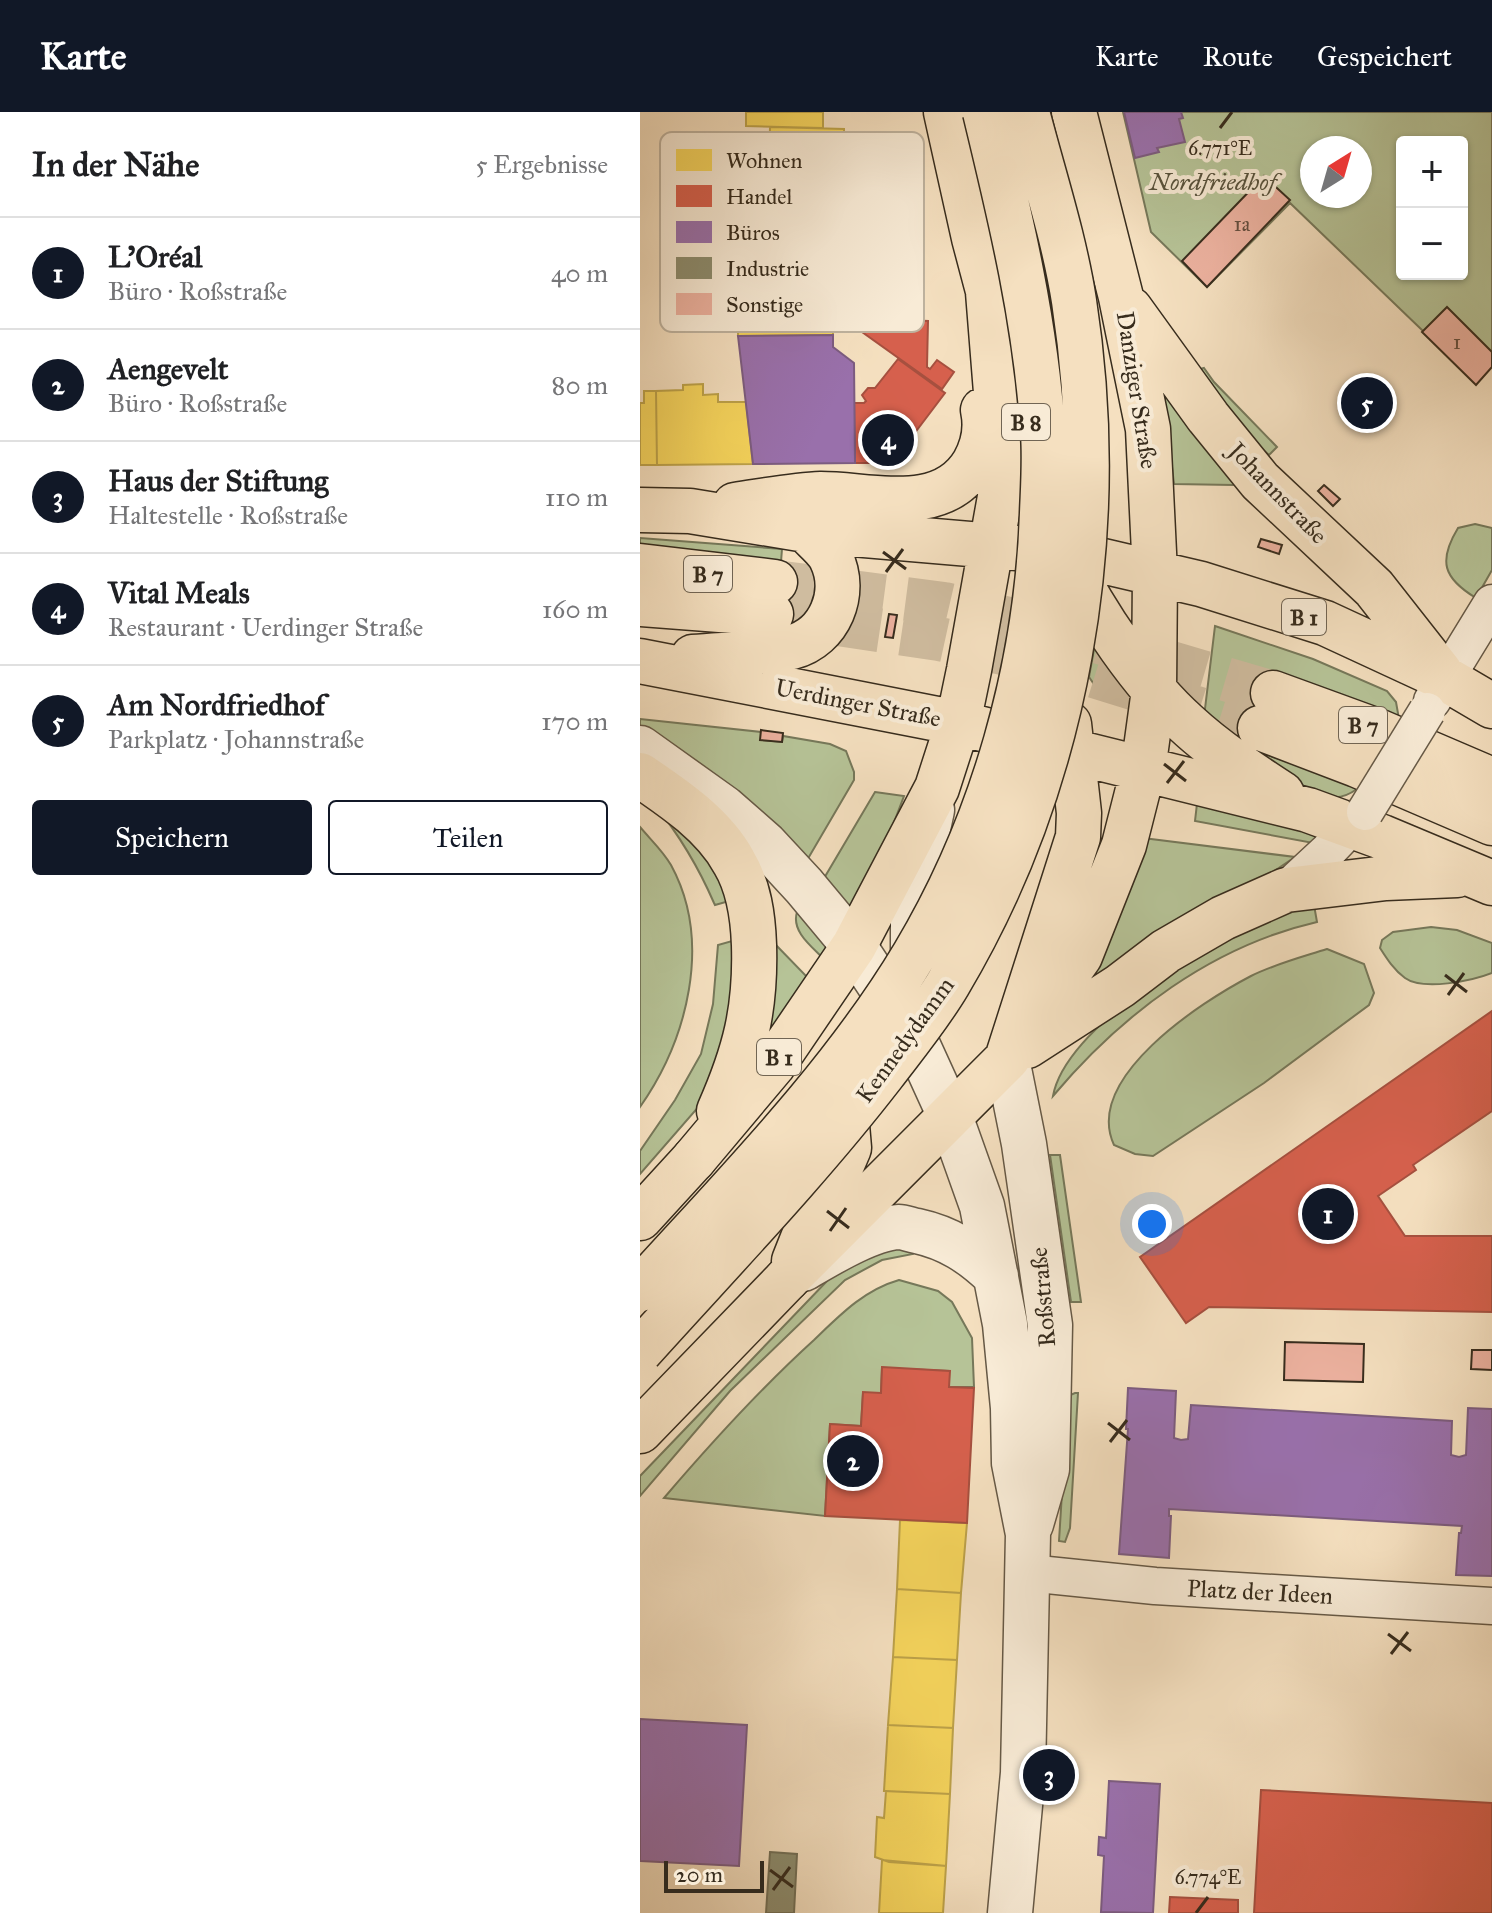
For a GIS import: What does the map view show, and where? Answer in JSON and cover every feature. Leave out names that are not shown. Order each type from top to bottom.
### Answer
[{"type":"main road","points":[[946,112],[988,292],[1003,480],[992,547],[1038,624],[1054,658],[1080,753],[1078,837],[1007,1059]]},
{"type":"main road","name":"Kennedydamm","points":[[640,1289],[827,1077],[913,957],[944,902],[975,830],[1016,705],[1036,601],[1044,439],[1039,383],[1020,259],[985,112]]},
{"type":"main road","name":"Danziger Straße","points":[[1027,112],[1074,299],[1083,384],[1087,504],[1082,568],[1067,670]]},
{"type":"main road","name":"Danziger Straße","points":[[1074,112],[1121,297],[1148,429],[1155,573],[1153,697],[1143,770]]},
{"type":"main road","points":[[974,238],[1016,327],[1034,338],[1050,342],[1086,330],[1121,297]]},
{"type":"main road","points":[[690,511],[819,494],[916,499],[935,495],[960,480],[978,455],[985,432],[964,296],[974,238]]},
{"type":"main road","name":"B 8","points":[[988,292],[1064,552],[1087,595],[1153,697],[1251,773],[1308,810]]},
{"type":"main road","name":"Johannstraße","points":[[1121,297],[1208,417],[1260,481],[1374,588],[1436,695]]},
{"type":"main road","points":[[640,510],[690,511],[806,530],[992,547]]},
{"type":"main road","points":[[642,661],[771,650],[795,646],[816,635],[830,619],[836,602],[837,582],[830,557],[806,530]]},
{"type":"main road","name":"Johannstraße","points":[[992,547],[1064,552],[1201,584],[1325,623],[1436,695],[1492,706]]},
{"type":"main road","name":"B 1","points":[[640,1218],[694,1159],[806,1019],[854,946],[937,788],[958,723],[992,547]]},
{"type":"main road","name":"B 7","points":[[640,566],[773,598],[640,604]]},
{"type":"main road","name":"Uerdinger Straße","points":[[642,661],[958,723],[1080,753]]},
{"type":"main road","name":"Kennedydamm","points":[[640,1351],[848,1119],[947,986],[1017,845],[1045,763],[1067,670]]},
{"type":"main road","points":[[1080,753],[1122,735],[1137,722],[1153,697]]},
{"type":"main road","name":"B 7","points":[[1492,780],[1380,732],[1266,710],[1357,765],[1492,823]]},
{"type":"main road","points":[[1080,753],[1308,810],[1359,819],[1480,879]]},
{"type":"main road","points":[[640,1431],[1007,1059],[1080,956],[1124,845],[1143,770]]},
{"type":"main road","points":[[640,775],[671,796],[719,839],[735,863],[753,913],[755,986],[749,1026],[720,1110],[694,1159]]},
{"type":"main road","points":[[1007,1059],[1120,986],[1166,951],[1223,918],[1286,890],[1386,878],[1480,879]]},
{"type":"main road","points":[[744,1098],[789,1077],[816,1084],[838,1102],[847,1125],[849,1148],[843,1162],[824,1185],[787,1279]]},
{"type":"street","points":[[1286,890],[1359,819],[1492,603]]},
{"type":"street","points":[[640,748],[724,808],[765,844],[854,946]]},
{"type":"street","points":[[914,1037],[913,916],[920,865],[937,788]]},
{"type":"street","name":"Roßstraße","points":[[854,946],[914,1037],[950,1116],[982,1206],[1009,1350],[1014,1463],[1028,1554],[1023,1773],[1010,1913]]},
{"type":"street","name":"Roßstraße","points":[[1007,1059],[1024,1144],[1050,1325],[1047,1469],[1028,1554]]},
{"type":"street","points":[[787,1279],[840,1247],[899,1227],[931,1234],[958,1246],[974,1255],[996,1276]]},
{"type":"street","name":"Platz der Ideen","points":[[1028,1554],[1155,1586],[1492,1606]]},
{"type":"green space","name":"Nordfriedhof","points":[[1123,112],[1492,112],[1492,363],[1475,381],[1290,203],[1207,287],[1151,232]]},
{"type":"green space","points":[[1204,368],[1277,447],[1269,455],[1245,434],[1201,377],[1200,369]]},
{"type":"green space","points":[[1162,381],[1236,481],[1233,485],[1174,484]]},
{"type":"green space","points":[[1475,524],[1492,528],[1492,570],[1476,598],[1456,583],[1447,568],[1446,559],[1458,528]]},
{"type":"green space","points":[[640,538],[782,549],[781,562],[640,547]]},
{"type":"green space","points":[[1215,626],[1313,659],[1387,691],[1396,702],[1399,719],[1357,789],[1336,797],[1305,787],[1204,717]],"holes":[[[1386,712],[1346,783],[1254,750]]]},
{"type":"green space","points":[[1096,638],[1119,674],[1107,690],[1098,690],[1089,677]]},
{"type":"green space","points":[[640,719],[761,732],[761,740],[782,742],[783,736],[830,744],[846,751],[854,780],[806,862],[688,759],[640,726]]},
{"type":"green space","points":[[875,792],[904,796],[883,851],[850,917],[823,880]]},
{"type":"green space","points":[[1198,795],[1321,833],[1313,843],[1195,821]]},
{"type":"green space","points":[[655,805],[682,817],[733,900],[715,905],[688,852]]},
{"type":"green space","points":[[640,827],[668,860],[684,895],[692,958],[682,1021],[657,1081],[640,1107]]},
{"type":"green space","points":[[1143,838],[1295,857],[1083,988]]},
{"type":"green space","points":[[1314,905],[1317,922],[1241,948],[1172,987],[1139,1011],[1053,1096],[1063,1070],[1082,1044],[1139,993],[1204,950],[1235,934]]},
{"type":"green space","points":[[797,912],[830,945],[824,959],[799,932]]},
{"type":"green space","points":[[1431,927],[1457,930],[1492,943],[1492,973],[1460,982],[1435,984],[1405,978],[1380,948],[1382,940],[1393,932]]},
{"type":"green space","points":[[739,939],[730,1033],[701,1104],[640,1174],[640,1151],[675,1100],[701,1054],[713,1004],[718,945]]},
{"type":"green space","points":[[774,943],[811,981],[765,1047]]},
{"type":"green space","points":[[1327,949],[1364,964],[1374,993],[1369,1005],[1264,1083],[1153,1156],[1135,1154],[1114,1145],[1109,1120],[1115,1094],[1152,1045],[1229,988],[1279,964]]},
{"type":"green space","points":[[1050,1155],[1060,1155],[1081,1302],[1071,1302]]},
{"type":"green space","points":[[917,1243],[913,1254],[882,1260],[845,1280],[730,1391],[640,1496],[640,1476],[827,1281],[851,1260]]},
{"type":"green space","points":[[899,1280],[938,1291],[952,1302],[972,1338],[974,1387],[949,1387],[949,1371],[882,1368],[881,1393],[863,1393],[861,1426],[830,1424],[825,1516],[664,1498],[755,1397],[833,1321],[875,1290]]},
{"type":"green space","points":[[1078,1393],[1070,1528],[1065,1542],[1059,1541],[1068,1396]]},
{"type":"building: Wohnen","points":[[746,112],[823,112],[823,128],[746,126]]},
{"type":"building: Wohnen","points":[[770,127],[844,129],[844,132],[770,132]]},
{"type":"building: Wohnen","points":[[738,332],[833,332],[833,335],[738,336]]},
{"type":"building: Wohnen","points":[[703,384],[703,395],[718,394],[718,402],[746,402],[753,464],[657,465],[656,391],[683,390],[683,385]]},
{"type":"building: Wohnen","points":[[644,391],[656,391],[657,465],[640,465],[640,403],[644,403]]},
{"type":"building: Wohnen","points":[[900,1520],[967,1523],[961,1593],[897,1589]]},
{"type":"building: Wohnen","points":[[897,1589],[961,1593],[957,1660],[893,1657]]},
{"type":"building: Wohnen","points":[[893,1657],[957,1660],[953,1728],[888,1725]]},
{"type":"building: Wohnen","points":[[888,1725],[953,1728],[950,1794],[884,1791]]},
{"type":"building: Wohnen","points":[[886,1791],[950,1794],[946,1866],[889,1862],[875,1857],[877,1817],[884,1818]]},
{"type":"building: Wohnen","points":[[882,1860],[946,1866],[943,1913],[879,1913]]},
{"type":"building: Handel","points":[[924,321],[928,321],[927,367],[930,369],[937,360],[954,372],[942,389],[862,332],[924,332]]},
{"type":"building: Handel","points":[[898,359],[945,393],[892,463],[855,463],[854,403],[866,401],[862,395],[868,388],[875,388]]},
{"type":"building: Handel","points":[[1492,1011],[1492,1111],[1413,1165],[1416,1170],[1378,1196],[1405,1236],[1492,1236],[1492,1312],[1209,1307],[1186,1323],[1140,1257]]},
{"type":"building: Handel","points":[[882,1367],[950,1371],[949,1387],[974,1388],[967,1523],[825,1516],[830,1424],[861,1426],[863,1392],[881,1393]]},
{"type":"building: Handel","points":[[1261,1790],[1492,1803],[1492,1913],[1254,1913]]},
{"type":"building: Handel","points":[[1170,1897],[1238,1900],[1238,1913],[1169,1913]]},
{"type":"building: Büros","points":[[1124,112],[1181,112],[1183,118],[1179,119],[1185,142],[1157,148],[1159,152],[1135,158]]},
{"type":"building: Büros","points":[[833,335],[833,347],[854,363],[855,463],[753,464],[738,336]]},
{"type":"building: Büros","points":[[1128,1388],[1176,1391],[1174,1438],[1181,1440],[1188,1439],[1191,1405],[1452,1421],[1451,1455],[1459,1457],[1466,1455],[1468,1408],[1492,1409],[1492,1576],[1456,1575],[1462,1526],[1169,1509],[1169,1558],[1119,1554]]},
{"type":"building: Büros","points":[[640,1719],[747,1725],[739,1866],[640,1861]]},
{"type":"building: Büros","points":[[1109,1781],[1160,1784],[1153,1913],[1101,1912],[1104,1856],[1098,1855],[1099,1837],[1106,1838]]},
{"type":"building: Industrie","points":[[770,1852],[797,1854],[794,1913],[766,1913]]},
{"type":"building: Sonstige","points":[[1264,176],[1290,200],[1207,287],[1182,261]]},
{"type":"building: Sonstige","points":[[1447,307],[1492,352],[1492,367],[1476,385],[1422,332]]},
{"type":"building: Sonstige","points":[[1324,485],[1340,499],[1333,506],[1318,491]]},
{"type":"building: Sonstige","points":[[1261,539],[1282,545],[1279,554],[1258,547]]},
{"type":"building: Sonstige","points":[[889,614],[897,615],[893,638],[885,637]]},
{"type":"building: Sonstige","points":[[761,730],[783,733],[782,742],[760,740]]},
{"type":"building: Sonstige","points":[[1285,1342],[1364,1344],[1363,1382],[1284,1380]]},
{"type":"building: Sonstige","points":[[1472,1350],[1492,1350],[1492,1370],[1471,1369]]},
{"type":"tunnel","points":[[775,582],[944,604],[1069,633],[1273,693]]},
{"type":"tunnel","points":[[771,614],[939,639],[1062,666],[1260,728]]},
{"type":"place","name":"Am Nordfriedhof","points":[[1367,403]]},
{"type":"place","name":"Vital Meals","points":[[888,440]]},
{"type":"place","name":"L'Oréal","points":[[1328,1214]]},
{"type":"place","name":"Aengevelt","points":[[853,1461]]},
{"type":"place","name":"Haus der Stiftung","points":[[1049,1775]]}]
